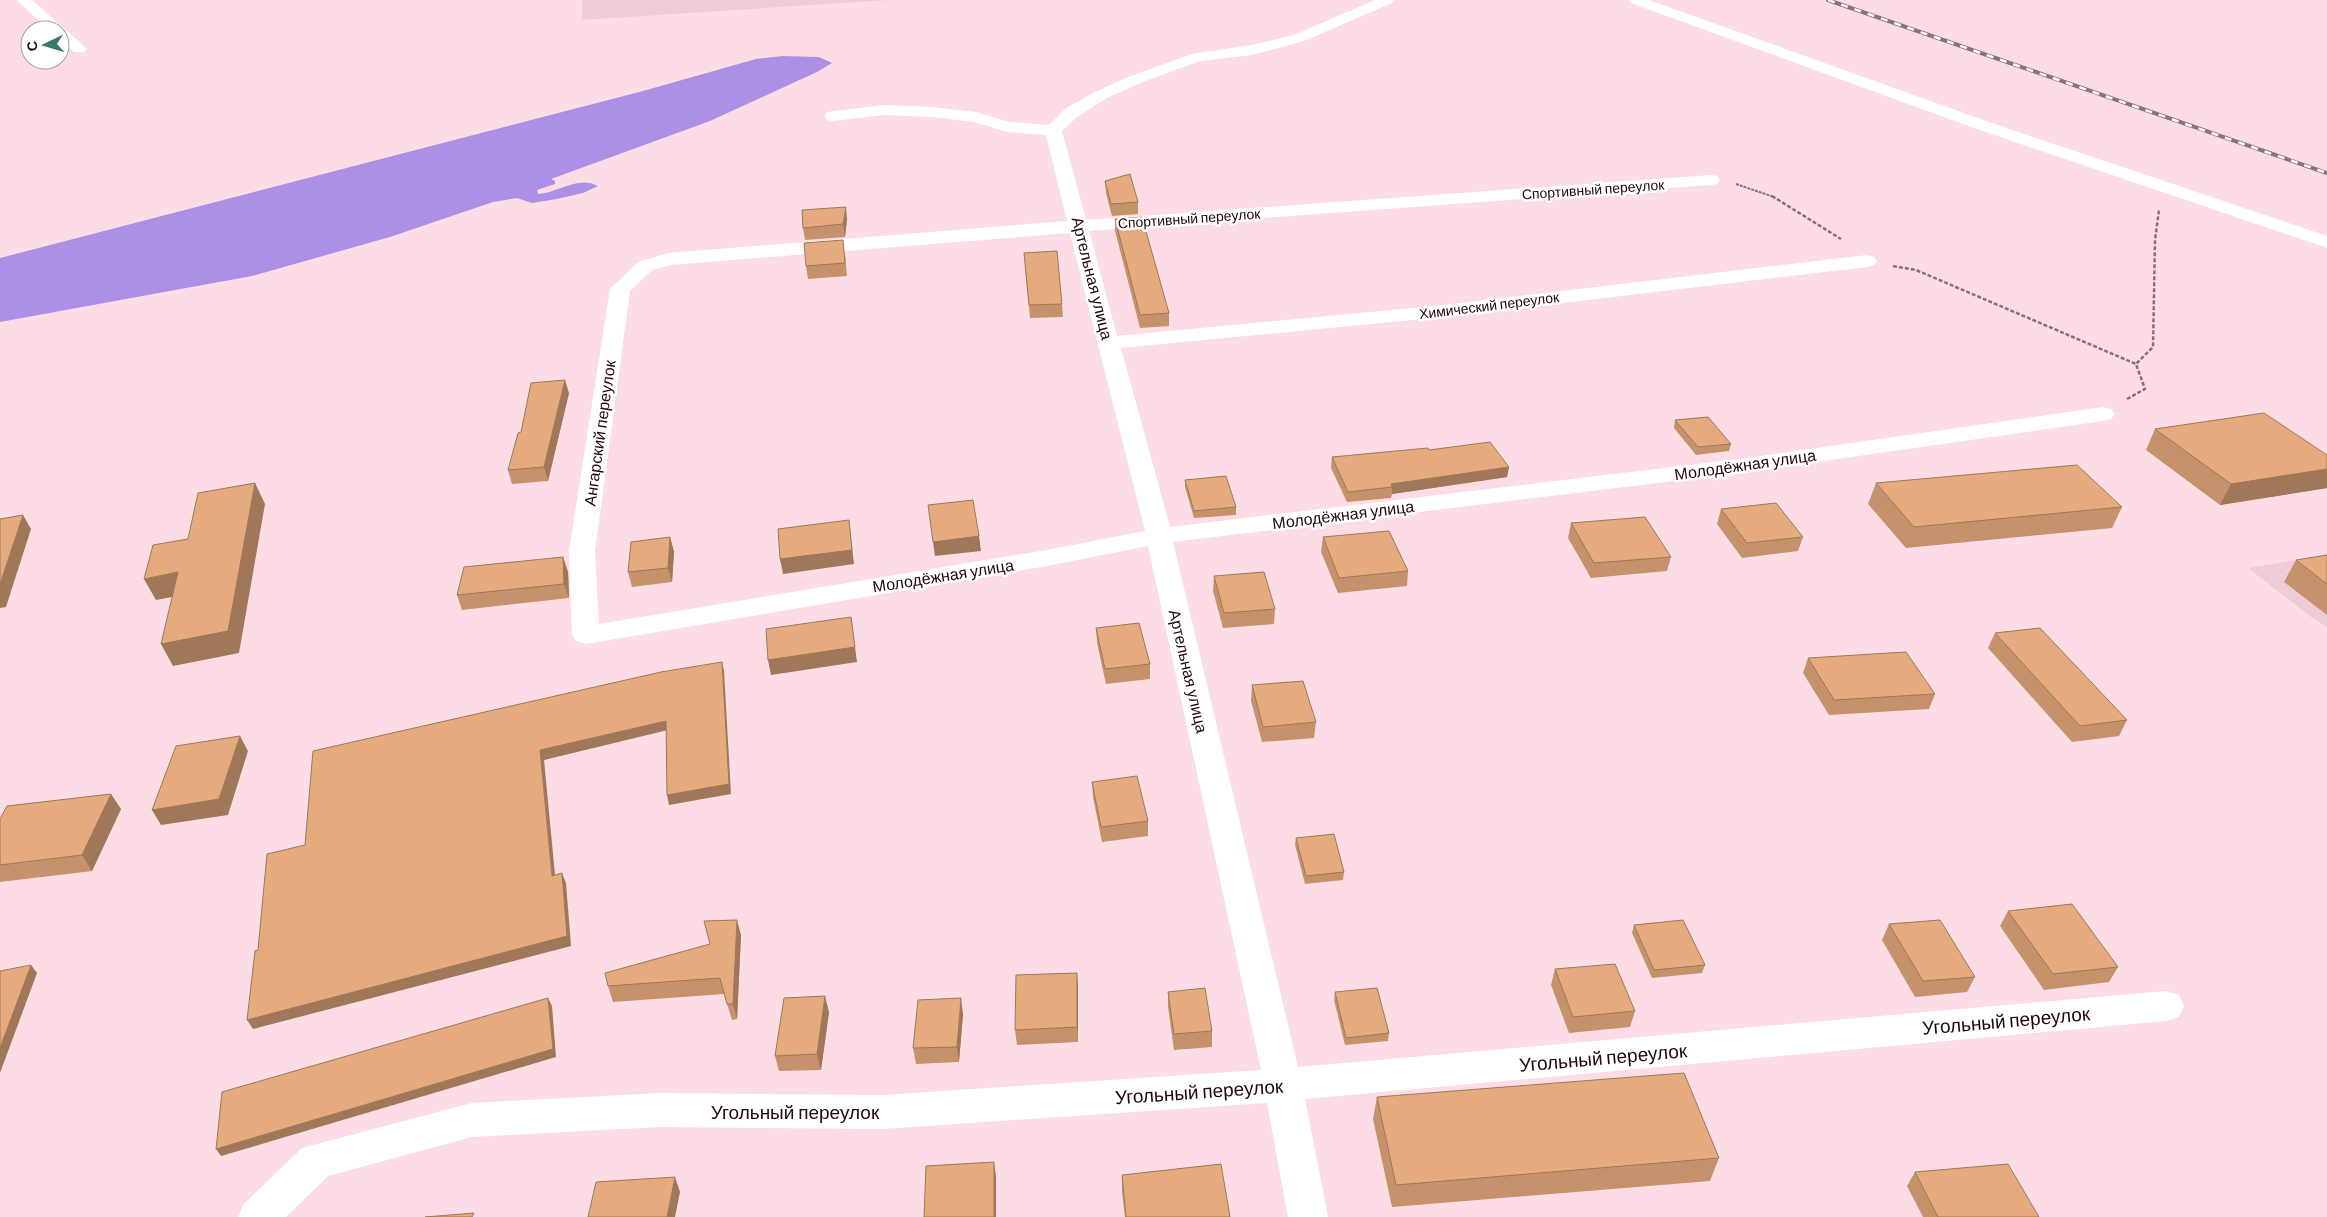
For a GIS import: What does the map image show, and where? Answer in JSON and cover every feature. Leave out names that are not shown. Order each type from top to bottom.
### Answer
[{"type":"street","points":[[24,0],[47,20]]},
{"type":"street","points":[[832,116],[884,110],[932,112],[976,118],[1007,127],[1053,130],[1071,113],[1101,95],[1137,79],[1197,58],[1252,50],[1300,38],[1387,0]]},
{"type":"street","points":[[1636,0],[1842,77],[2162,188],[2327,242]]},
{"type":"street","points":[[70,41],[79,49]]},
{"type":"street","name":"Артельная улица","points":[[1053,130],[1080,226],[1159,536],[1283,1085],[1308,1217]]},
{"type":"street","name":"Спортивный переулок","points":[[668,259],[1080,226],[1711,180]]},
{"type":"street","name":"Ангарский переулок","points":[[586,635],[582,551],[620,289],[645,266],[668,259]]},
{"type":"street","name":"Химический переулок","points":[[1109,344],[1444,311],[1868,261]]},
{"type":"street","name":"Молодёжная улица","points":[[586,635],[1047,558],[1159,536],[1740,466],[2103,414]]},
{"type":"street","name":"Угольный переулок","points":[[258,1217],[316,1160],[472,1120],[661,1110],[883,1112],[1283,1085],[2166,1006]]},
{"type":"path","points":[[1711,180],[1742,185],[1769,194],[1854,246],[1868,261],[1916,270],[2136,364],[2144,389],[2103,414]]},
{"type":"path","points":[[2136,364],[2154,347],[2155,240],[2162,188]]},
{"type":"shaded area","points":[[582,0],[889,0],[582,20]]},
{"type":"shaded area","points":[[783,56],[819,57],[832,63],[817,72],[710,121],[551,179],[555,181],[555,184],[537,190],[538,194],[546,193],[583,182],[598,186],[583,193],[532,203],[517,198],[493,202],[390,237],[252,276],[0,322],[0,258],[643,91],[756,59]]},
{"type":"shaded area","points":[[2327,555],[2327,627],[2311,617],[2248,568]]},
{"type":"building","points":[[1130,174],[1138,202],[1111,204],[1105,181]]},
{"type":"building","points":[[846,207],[843,224],[803,228],[802,210]]},
{"type":"building","points":[[1142,217],[1169,313],[1140,315],[1115,219]]},
{"type":"building","points":[[843,240],[845,263],[806,266],[804,243]]},
{"type":"building","points":[[1057,251],[1062,304],[1029,305],[1024,253]]},
{"type":"building","points":[[565,380],[544,467],[508,470],[518,433],[521,432],[531,383]]},
{"type":"building","points":[[2264,413],[2327,455],[2327,469],[2231,484],[2155,429]]},
{"type":"building","points":[[1708,417],[1731,444],[1698,447],[1675,420]]},
{"type":"building","points":[[1490,442],[1509,467],[1391,484],[1392,487],[1348,492],[1332,457],[1428,448],[1429,450]]},
{"type":"building","points":[[2077,465],[2122,507],[1914,527],[1876,483]]},
{"type":"building","points":[[1226,476],[1236,507],[1194,511],[1185,480]]},
{"type":"building","points":[[255,483],[228,631],[161,644],[178,572],[144,579],[153,545],[188,539],[198,493]]},
{"type":"building","points":[[973,500],[979,536],[933,542],[928,505]]},
{"type":"building","points":[[1776,503],[1803,537],[1747,543],[1721,509]]},
{"type":"building","points":[[23,515],[0,584],[0,519]]},
{"type":"building","points":[[1645,517],[1671,557],[1594,563],[1571,523]]},
{"type":"building","points":[[849,520],[852,550],[780,559],[778,529]]},
{"type":"building","points":[[1389,531],[1408,571],[1339,578],[1323,537]]},
{"type":"building","points":[[670,537],[668,568],[628,572],[631,542]]},
{"type":"building","points":[[2327,555],[2327,584],[2296,560]]},
{"type":"building","points":[[563,557],[564,584],[457,595],[464,567]]},
{"type":"building","points":[[1264,572],[1275,609],[1224,613],[1214,576]]},
{"type":"building","points":[[851,617],[855,647],[768,660],[766,629]]},
{"type":"building","points":[[1139,623],[1150,664],[1105,669],[1096,628]]},
{"type":"building","points":[[2040,628],[2127,720],[2080,726],[1995,633]]},
{"type":"building","points":[[1906,652],[1935,694],[1834,700],[1808,658]]},
{"type":"building","points":[[722,662],[729,784],[667,795],[666,721],[540,750],[552,876],[562,873],[567,936],[247,1020],[255,951],[258,950],[267,854],[305,845],[313,751],[661,672]]},
{"type":"building","points":[[1303,681],[1316,722],[1263,727],[1252,685]]},
{"type":"building","points":[[240,736],[219,799],[152,810],[176,746]]},
{"type":"building","points":[[1137,776],[1148,821],[1101,827],[1092,782]]},
{"type":"building","points":[[111,794],[82,855],[0,865],[0,819],[7,806]]},
{"type":"building","points":[[1334,834],[1344,872],[1306,876],[1296,838]]},
{"type":"building","points":[[2072,904],[2118,967],[2053,974],[2008,911]]},
{"type":"building","points":[[737,920],[733,1004],[727,1004],[720,978],[608,986],[605,973],[710,944],[704,921]]},
{"type":"building","points":[[1683,920],[1705,965],[1654,970],[1634,925]]},
{"type":"building","points":[[1940,920],[1975,977],[1923,981],[1889,924]]},
{"type":"building","points":[[1615,964],[1635,1011],[1573,1017],[1555,969]]},
{"type":"building","points":[[31,965],[0,1048],[0,971]]},
{"type":"building","points":[[1077,973],[1077,1027],[1015,1030],[1016,975]]},
{"type":"building","points":[[1205,988],[1212,1031],[1174,1034],[1168,992]]},
{"type":"building","points":[[1377,988],[1389,1033],[1346,1038],[1335,992]]},
{"type":"building","points":[[825,996],[817,1054],[775,1056],[784,998]]},
{"type":"building","points":[[548,998],[553,1049],[216,1149],[222,1092]]},
{"type":"building","points":[[961,998],[957,1047],[913,1048],[918,1000]]},
{"type":"building","points":[[1684,1073],[1719,1158],[1396,1185],[1377,1097]]},
{"type":"building","points":[[994,1162],[994,1217],[924,1217],[926,1166]]},
{"type":"building","points":[[1221,1164],[1230,1217],[1126,1217],[1122,1175]]},
{"type":"building","points":[[2008,1164],[2039,1217],[1938,1217],[1915,1172]]},
{"type":"building","points":[[675,1177],[667,1217],[588,1217],[596,1182]]},
{"type":"building","points":[[474,1213],[472,1217],[425,1217]]},
{"type":"railway","points":[[1828,0],[2327,173]]}]
